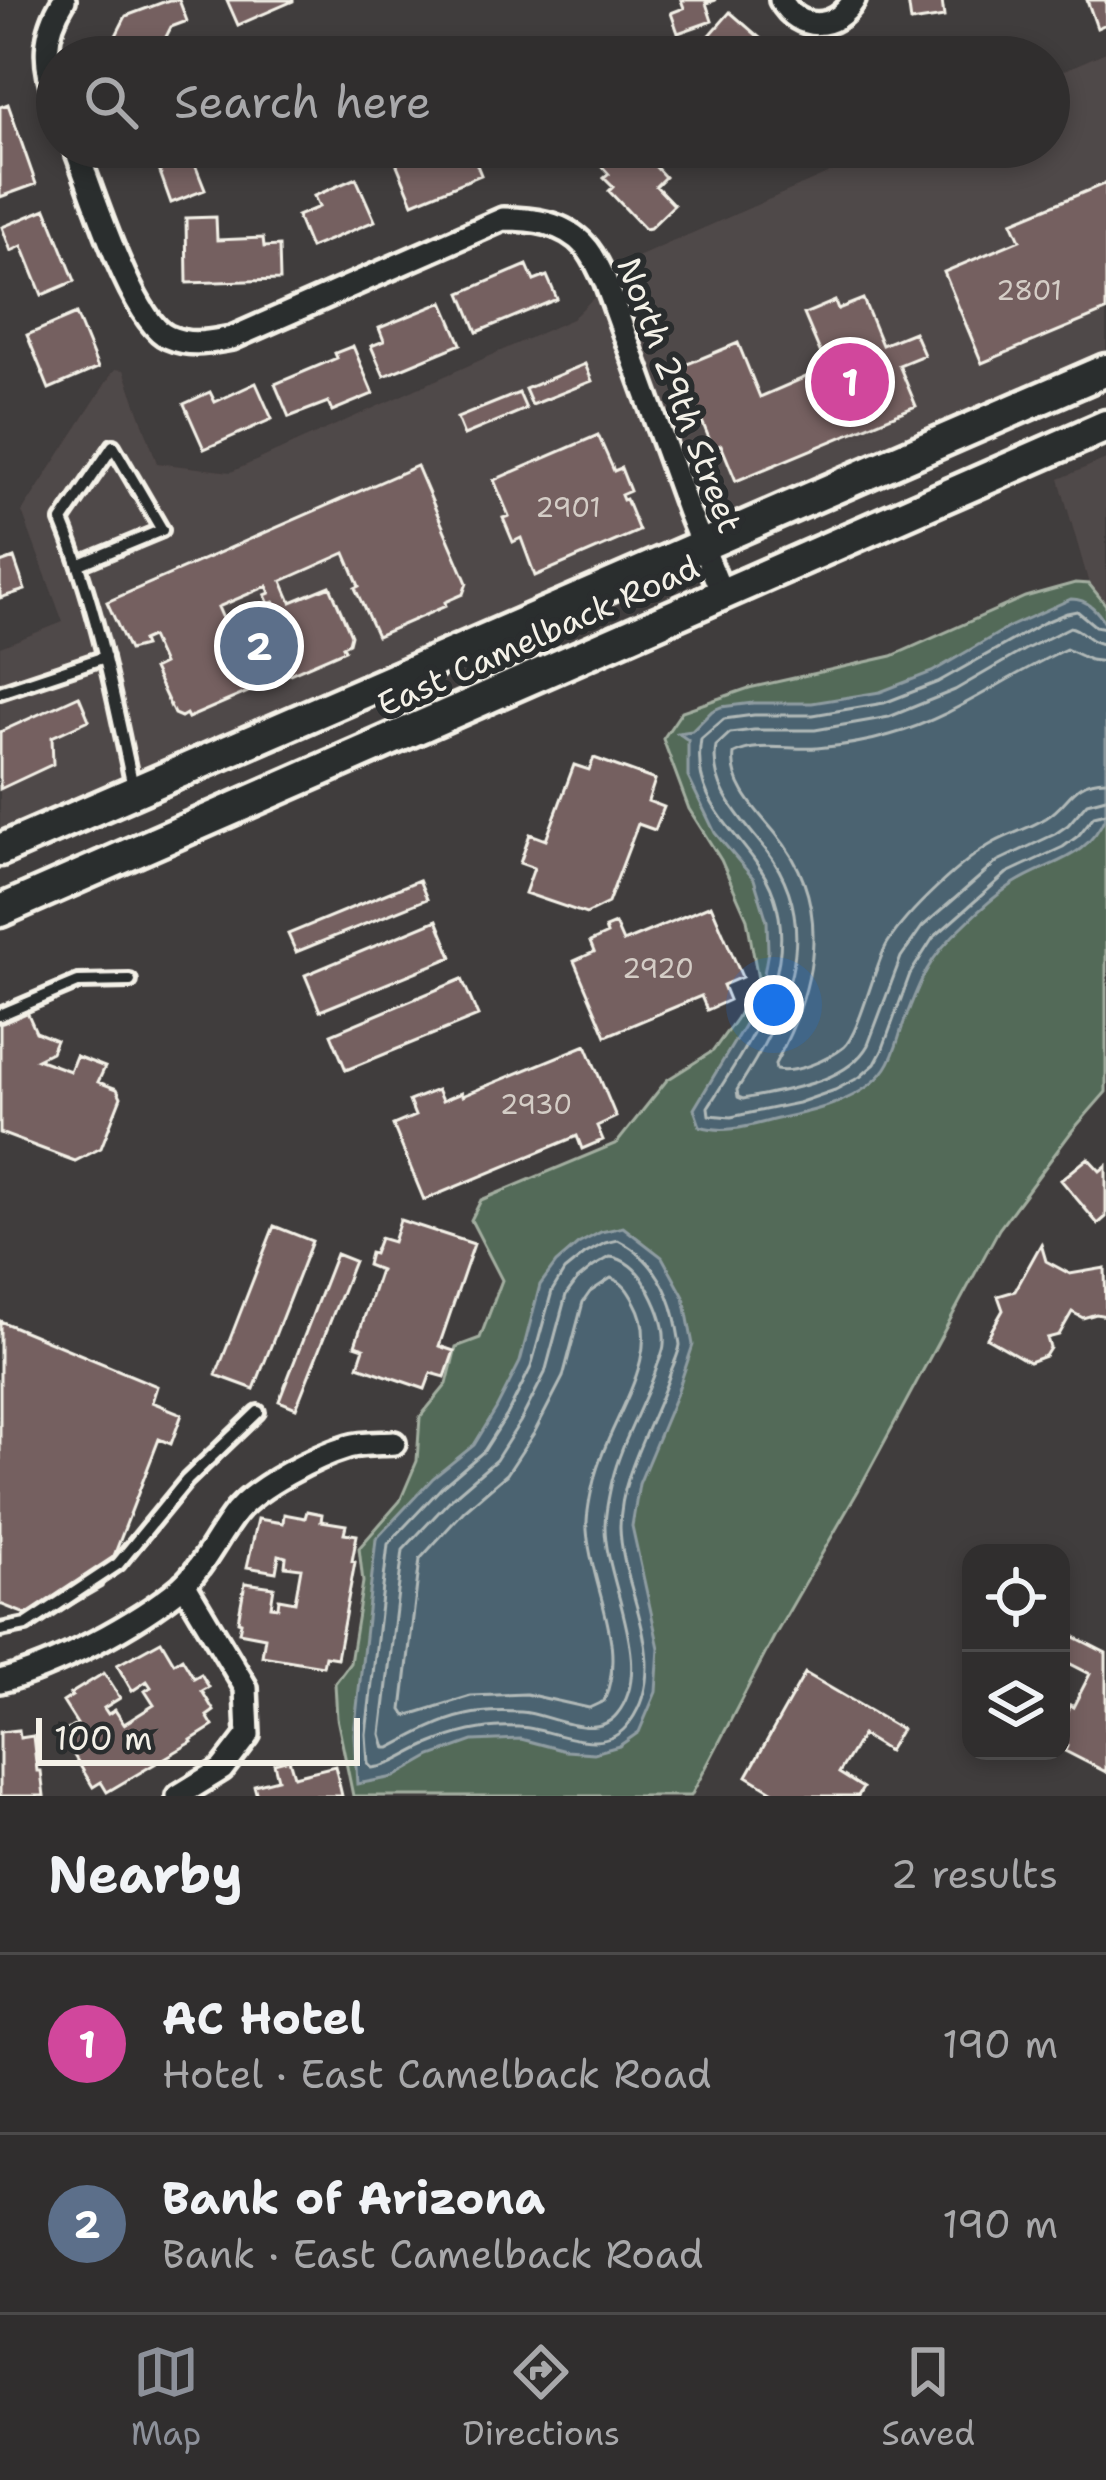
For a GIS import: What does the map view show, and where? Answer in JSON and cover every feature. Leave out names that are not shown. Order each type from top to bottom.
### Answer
[{"type":"main road","name":"East Camelback Road","points":[[0,850],[1106,370]]},
{"type":"main road","name":"East Camelback Road","points":[[0,911],[1106,426]]},
{"type":"main road","points":[[125,795],[139,849]]},
{"type":"street","points":[[781,0],[788,13],[811,25],[836,20],[854,0]]},
{"type":"street","points":[[48,36],[59,7]]},
{"type":"street","name":"North 29th Street","points":[[83,168],[131,291],[148,321],[164,336],[195,345],[232,338],[502,219],[532,219],[564,229],[587,247],[605,280],[722,594]]},
{"type":"street","points":[[0,1681],[72,1653],[137,1618],[184,1584],[239,1508],[268,1484],[350,1446],[394,1443]]},
{"type":"street","points":[[178,1796],[223,1769],[248,1736],[246,1688],[184,1584]]},
{"type":"lane","points":[[80,564],[162,530],[113,446],[62,521],[80,564],[104,657],[125,795]]},
{"type":"lane","points":[[0,692],[104,657]]},
{"type":"lane","points":[[0,1015],[78,982],[130,981]]},
{"type":"lane","points":[[0,1630],[26,1625],[118,1564],[187,1480],[258,1412]]},
{"type":"shaded area","points":[[1106,52],[1106,352],[0,831],[0,647],[63,622],[22,512],[115,369],[124,370],[157,463],[231,472],[572,319],[633,259],[841,168],[1070,168],[1070,68]]},
{"type":"shaded area","points":[[1106,459],[1106,605],[1089,584],[1059,479]]},
{"type":"green space","points":[[1075,583],[1089,584],[1106,605],[1106,1092],[999,1229],[691,1796],[353,1796],[335,1683],[350,1663],[363,1582],[359,1548],[400,1501],[417,1461],[420,1417],[447,1384],[456,1347],[480,1338],[502,1280],[471,1220],[481,1200],[617,1143],[667,1080],[713,1051],[758,979],[747,919],[721,860],[689,809],[663,739],[682,711],[749,688],[892,656],[1025,597]]},
{"type":"water","points":[[1071,599],[1092,607],[1106,625],[1106,815],[1098,830],[1078,851],[1007,888],[952,937],[920,982],[889,1063],[866,1088],[824,1107],[751,1126],[700,1126],[694,1109],[745,1024],[762,985],[767,921],[754,879],[715,833],[688,777],[688,740],[678,733],[692,731],[721,707],[812,703],[880,692],[932,672],[1009,627]]},
{"type":"water","points":[[623,1227],[662,1257],[684,1297],[693,1345],[639,1484],[632,1526],[659,1648],[656,1692],[639,1732],[619,1746],[594,1753],[521,1739],[473,1741],[431,1756],[394,1777],[357,1784],[354,1734],[376,1539],[433,1478],[474,1445],[520,1362],[540,1285],[556,1263],[578,1244]]},
{"type":"building","points":[[179,0],[187,21],[171,27],[166,36],[116,36],[126,16]]},
{"type":"building","points":[[227,0],[293,0],[293,1],[238,25]]},
{"type":"building","points":[[681,0],[716,0],[706,3],[712,21],[678,33],[671,13],[684,8]]},
{"type":"building","points":[[908,0],[942,0],[944,17],[911,22]]},
{"type":"building","points":[[1087,0],[1106,0],[1106,24],[1097,28]]},
{"type":"building","points":[[730,12],[758,36],[709,36]]},
{"type":"building","points":[[8,104],[36,184],[0,197],[0,107]]},
{"type":"building","points":[[158,168],[196,168],[205,190],[171,203]]},
{"type":"building","points":[[398,168],[478,168],[481,175],[413,203]]},
{"type":"building","points":[[603,168],[657,168],[665,177],[656,186],[674,205],[645,229],[609,191],[613,187],[604,178],[609,174]]},
{"type":"building","points":[[356,178],[375,221],[310,248],[297,216],[319,207],[314,196]]},
{"type":"building","points":[[1106,183],[1106,311],[982,363],[944,272],[1020,240],[1012,222]]},
{"type":"building","points":[[46,209],[75,281],[42,295],[22,246],[11,251],[2,227]]},
{"type":"building","points":[[216,217],[217,240],[263,238],[264,247],[279,246],[280,280],[187,283],[186,218]]},
{"type":"building","points":[[527,265],[534,281],[547,276],[557,299],[477,332],[461,293]]},
{"type":"building","points":[[863,299],[882,345],[914,332],[924,355],[899,365],[916,406],[736,481],[721,445],[713,448],[680,367],[738,343],[760,397],[827,368],[804,314],[835,301],[838,309]]},
{"type":"building","points":[[443,302],[461,344],[384,376],[371,346],[384,341],[379,328]]},
{"type":"building","points":[[76,314],[98,368],[49,389],[27,335]]},
{"type":"building","points":[[353,346],[373,394],[332,411],[328,402],[289,417],[275,384],[337,358],[335,353]]},
{"type":"building","points":[[585,364],[592,381],[532,405],[525,389]]},
{"type":"building","points":[[256,383],[272,419],[204,449],[184,404],[210,392],[215,402]]},
{"type":"building","points":[[519,393],[526,409],[464,435],[457,418]]},
{"type":"building","points":[[598,435],[614,471],[621,468],[630,491],[621,495],[639,531],[535,576],[521,538],[513,542],[503,518],[509,516],[494,480]]},
{"type":"building","points":[[417,466],[467,583],[463,594],[445,602],[446,606],[377,636],[345,553],[282,581],[291,602],[330,586],[351,635],[345,650],[188,718],[174,714],[153,669],[163,664],[151,637],[142,641],[144,646],[129,650],[107,602]],"holes":[[[267,586],[270,593],[265,595],[269,604],[274,602],[277,608],[228,630],[218,607]]]},
{"type":"building","points":[[14,558],[25,590],[0,598],[0,563]]},
{"type":"building","points":[[79,696],[89,720],[52,737],[53,764],[0,789],[0,732]]},
{"type":"building","points":[[594,758],[655,780],[648,801],[664,807],[655,830],[638,824],[608,903],[586,914],[525,893],[534,868],[520,863],[530,834],[546,840],[574,765],[589,770]]},
{"type":"building","points":[[419,880],[427,899],[296,952],[288,934]]},
{"type":"building","points":[[711,905],[742,977],[723,985],[729,1000],[707,1010],[701,996],[606,1036],[574,961],[594,952],[590,942],[607,934],[605,928],[615,924],[623,942]]},
{"type":"building","points":[[437,920],[452,957],[320,1011],[305,975]]},
{"type":"building","points":[[462,979],[478,1016],[346,1070],[331,1034]]},
{"type":"building","points":[[24,1005],[36,1032],[56,1040],[51,1052],[37,1059],[70,1071],[76,1056],[105,1067],[98,1082],[117,1089],[121,1097],[101,1148],[75,1161],[0,1133],[0,1012]]},
{"type":"building","points":[[586,1045],[616,1117],[597,1126],[603,1140],[582,1149],[577,1136],[424,1200],[393,1125],[415,1116],[409,1101],[437,1090],[442,1101],[462,1096]]},
{"type":"building","points":[[1088,1158],[1100,1171],[1106,1166],[1106,1217],[1098,1224],[1061,1180]]},
{"type":"building","points":[[400,1220],[474,1244],[439,1346],[454,1351],[445,1377],[431,1373],[425,1389],[358,1366],[364,1348],[355,1345],[380,1270],[367,1265],[370,1253],[374,1254],[380,1238],[393,1242]]},
{"type":"building","points":[[274,1226],[312,1241],[254,1389],[216,1375]]},
{"type":"building","points":[[1041,1244],[1046,1261],[1070,1274],[1105,1268],[1106,1316],[1083,1318],[1072,1312],[1059,1335],[1047,1338],[1050,1348],[1045,1356],[1029,1362],[987,1338],[1003,1310],[998,1296],[1015,1291]]},
{"type":"building","points":[[336,1254],[354,1261],[296,1408],[279,1401]]},
{"type":"building","points":[[0,1321],[157,1386],[152,1402],[182,1414],[171,1444],[159,1439],[102,1587],[43,1621],[0,1604]]},
{"type":"building","points":[[307,1511],[322,1514],[321,1521],[346,1525],[344,1533],[357,1535],[337,1658],[325,1656],[323,1666],[262,1656],[265,1637],[239,1632],[245,1583],[274,1587],[271,1606],[278,1607],[279,1599],[295,1602],[301,1568],[285,1566],[286,1557],[279,1555],[276,1572],[247,1567],[258,1519],[283,1523],[284,1514],[305,1518]]},
{"type":"building","points":[[1070,1635],[1106,1653],[1106,1772],[1070,1754],[1070,1705],[1073,1707],[1090,1674],[1070,1664]]},
{"type":"building","points":[[161,1641],[174,1663],[182,1658],[194,1678],[201,1674],[209,1687],[202,1691],[214,1711],[207,1716],[213,1726],[107,1792],[101,1782],[93,1787],[61,1734],[77,1724],[63,1702],[104,1673],[120,1698],[104,1708],[108,1714],[115,1710],[124,1724],[154,1705],[145,1691],[151,1687],[147,1681],[132,1691],[117,1665]]},
{"type":"building","points":[[805,1673],[901,1729],[888,1751],[862,1735],[839,1773],[863,1788],[858,1796],[780,1796],[747,1776]]},
{"type":"building","points":[[19,1730],[20,1738],[33,1736],[44,1796],[0,1796],[0,1732]]},
{"type":"building","points":[[289,1759],[294,1776],[335,1766],[342,1796],[257,1796],[254,1785],[278,1779],[274,1763]]},
{"type":"place","name":"AC Hotel","points":[[850,382]]},
{"type":"place","name":"Bank of Arizona","points":[[259,646]]}]
